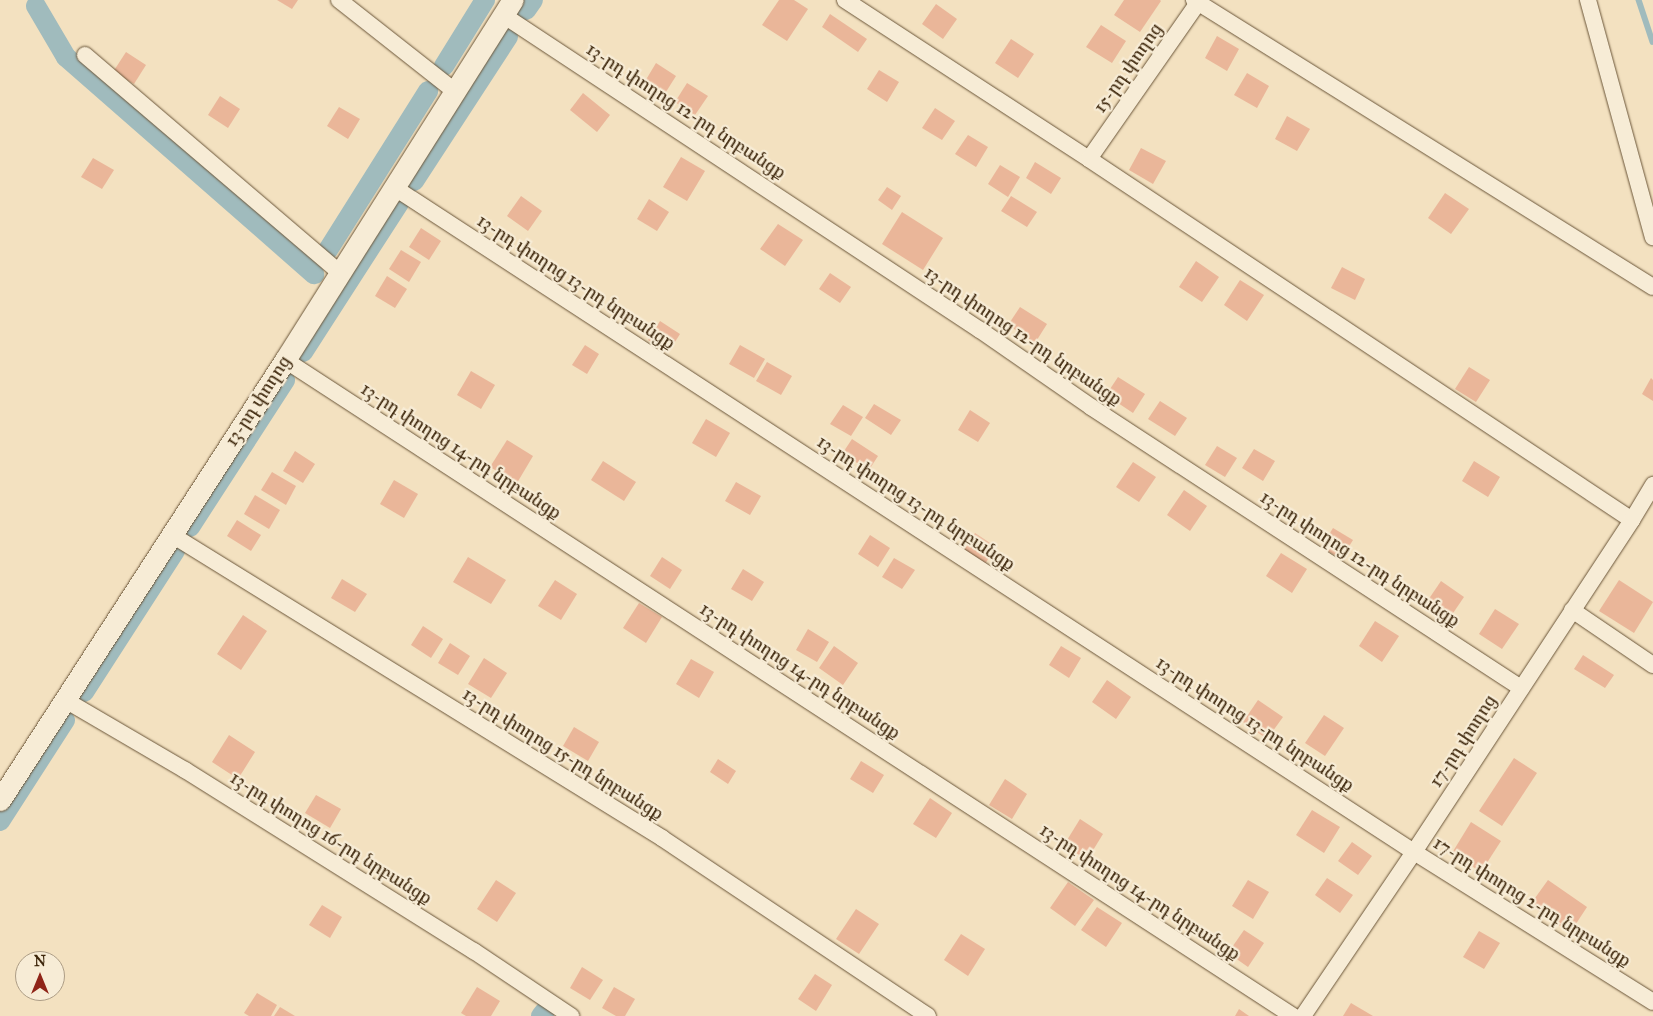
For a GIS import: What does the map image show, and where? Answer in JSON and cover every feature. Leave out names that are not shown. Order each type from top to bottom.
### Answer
[{"type":"street","points":[[339,0],[456,92]]},
{"type":"street","points":[[845,0],[1089,159],[1632,520]]},
{"type":"street","points":[[1588,0],[1653,237]]},
{"type":"street","points":[[1197,1],[1653,287]]},
{"type":"street","name":"15-րդ փողոց","points":[[1089,159],[1197,1]]},
{"type":"street","name":"13-րդ փողոց","points":[[0,800],[285,360],[508,7]]},
{"type":"street","name":"13-րդ փողոց 12-րդ նրբանցք","points":[[508,7],[1091,407],[1521,688]]},
{"type":"street","points":[[85,55],[340,273]]},
{"type":"street","name":"13-րդ փողոց 13-րդ նրբանցք","points":[[395,188],[1414,852]]},
{"type":"street","name":"13-րդ փողոց 14-րդ նրբանցք","points":[[285,360],[1293,1016]]},
{"type":"street","name":"17-րդ փողոց","points":[[1303,1016],[1414,852],[1632,520],[1653,485]]},
{"type":"street","name":"13-րդ փողոց 15-րդ նրբանցք","points":[[172,535],[662,838],[928,1016]]},
{"type":"street","points":[[1572,610],[1653,665]]},
{"type":"street","name":"13-րդ փողոց 16-րդ նրբանցք","points":[[65,700],[210,785],[474,951],[571,1016]]},
{"type":"street","name":"17-րդ փողոց 2-րդ նրբանցք","points":[[1414,852],[1653,1002]]},
{"type":"building","points":[[277,0],[298,0],[292,9]]},
{"type":"building","points":[[779,0],[794,0],[808,9],[787,41],[762,25]]},
{"type":"building","points":[[1124,0],[1161,1],[1140,32],[1114,15]]},
{"type":"building","points":[[936,4],[957,19],[943,39],[922,24]]},
{"type":"building","points":[[830,14],[867,39],[858,52],[822,27]]},
{"type":"building","points":[[1101,25],[1126,41],[1112,63],[1086,47]]},
{"type":"building","points":[[1217,36],[1239,49],[1227,71],[1205,58]]},
{"type":"building","points":[[1011,39],[1034,54],[1018,78],[995,63]]},
{"type":"building","points":[[126,52],[146,65],[134,84],[113,72]]},
{"type":"building","points":[[656,63],[676,76],[664,95],[644,83]]},
{"type":"building","points":[[879,70],[899,82],[887,102],[867,89]]},
{"type":"building","points":[[1247,73],[1269,86],[1257,108],[1234,95]]},
{"type":"building","points":[[687,83],[708,96],[695,115],[675,102]]},
{"type":"building","points":[[583,93],[610,115],[597,132],[570,110]]},
{"type":"building","points":[[220,96],[240,109],[228,128],[208,115]]},
{"type":"building","points":[[339,107],[360,119],[348,139],[327,126]]},
{"type":"building","points":[[935,108],[955,121],[942,140],[922,128]]},
{"type":"building","points":[[1287,116],[1310,129],[1297,151],[1275,139]]},
{"type":"building","points":[[968,135],[988,147],[976,167],[955,154]]},
{"type":"building","points":[[1141,148],[1166,161],[1153,184],[1129,170]]},
{"type":"building","points":[[681,157],[705,171],[687,201],[663,187]]},
{"type":"building","points":[[93,158],[114,170],[102,189],[81,177]]},
{"type":"building","points":[[1035,162],[1061,178],[1051,194],[1026,178]]},
{"type":"building","points":[[1000,165],[1020,177],[1008,197],[988,184]]},
{"type":"building","points":[[887,187],[901,196],[892,210],[878,200]]},
{"type":"building","points":[[1445,193],[1469,209],[1451,234],[1428,218]]},
{"type":"building","points":[[521,196],[542,211],[528,231],[507,216]]},
{"type":"building","points":[[1011,196],[1037,212],[1027,227],[1001,211]]},
{"type":"building","points":[[649,199],[669,212],[657,231],[637,219]]},
{"type":"building","points":[[902,212],[943,238],[923,270],[882,244]]},
{"type":"building","points":[[778,224],[803,240],[785,266],[760,249]]},
{"type":"building","points":[[421,228],[441,241],[429,260],[409,247]]},
{"type":"building","points":[[401,250],[421,262],[409,282],[389,269]]},
{"type":"building","points":[[1196,261],[1219,277],[1202,302],[1179,287]]},
{"type":"building","points":[[1342,267],[1365,279],[1355,300],[1331,288]]},
{"type":"building","points":[[830,273],[851,287],[840,303],[819,289]]},
{"type":"building","points":[[387,276],[407,289],[395,308],[375,296]]},
{"type":"building","points":[[1240,280],[1264,295],[1247,321],[1224,305]]},
{"type":"building","points":[[1020,307],[1047,324],[1035,343],[1008,325]]},
{"type":"building","points":[[660,321],[680,334],[668,353],[648,340]]},
{"type":"building","points":[[585,345],[599,354],[587,374],[572,365]]},
{"type":"building","points":[[740,345],[765,359],[754,378],[729,364]]},
{"type":"building","points":[[767,362],[792,376],[781,395],[756,381]]},
{"type":"building","points":[[1469,367],[1490,380],[1476,402],[1455,389]]},
{"type":"building","points":[[471,371],[495,385],[481,409],[457,395]]},
{"type":"building","points":[[1118,377],[1145,394],[1133,413],[1106,395]]},
{"type":"building","points":[[1651,378],[1653,380],[1653,401],[1642,394]]},
{"type":"building","points":[[1160,401],[1187,418],[1175,436],[1148,419]]},
{"type":"building","points":[[874,404],[901,420],[891,435],[865,418]]},
{"type":"building","points":[[843,405],[863,417],[851,436],[830,424]]},
{"type":"building","points":[[970,410],[990,423],[978,442],[958,430]]},
{"type":"building","points":[[706,419],[730,433],[716,457],[692,443]]},
{"type":"building","points":[[852,439],[878,456],[869,470],[842,454]]},
{"type":"building","points":[[507,440],[533,456],[517,483],[490,467]]},
{"type":"building","points":[[1217,446],[1237,458],[1225,477],[1205,465]]},
{"type":"building","points":[[1254,449],[1275,461],[1263,481],[1242,468]]},
{"type":"building","points":[[295,451],[315,464],[303,483],[283,471]]},
{"type":"building","points":[[603,461],[636,482],[624,501],[591,480]]},
{"type":"building","points":[[1474,461],[1500,477],[1488,497],[1462,481]]},
{"type":"building","points":[[1133,462],[1156,477],[1139,502],[1116,487]]},
{"type":"building","points":[[272,472],[296,486],[286,505],[261,490]]},
{"type":"building","points":[[394,480],[418,494],[404,518],[380,504]]},
{"type":"building","points":[[736,482],[761,496],[750,515],[725,501]]},
{"type":"building","points":[[1184,490],[1207,506],[1190,531],[1167,515]]},
{"type":"building","points":[[255,495],[280,510],[269,529],[244,514]]},
{"type":"building","points":[[237,520],[261,535],[251,551],[227,536]]},
{"type":"building","points":[[1333,528],[1353,540],[1341,559],[1321,547]]},
{"type":"building","points":[[975,533],[996,547],[985,564],[964,550]]},
{"type":"building","points":[[870,535],[890,548],[878,567],[858,554]]},
{"type":"building","points":[[1281,553],[1307,569],[1292,593],[1266,576]]},
{"type":"building","points":[[468,557],[506,580],[491,604],[453,582]]},
{"type":"building","points":[[662,557],[682,570],[670,589],[650,576]]},
{"type":"building","points":[[894,558],[915,570],[902,589],[882,577]]},
{"type":"building","points":[[743,569],[764,582],[752,601],[731,589]]},
{"type":"building","points":[[342,579],[367,594],[355,612],[331,598]]},
{"type":"building","points":[[555,580],[577,594],[561,620],[538,606]]},
{"type":"building","points":[[1619,580],[1653,602],[1634,633],[1599,611]]},
{"type":"building","points":[[1441,581],[1464,597],[1447,622],[1424,606]]},
{"type":"building","points":[[639,603],[662,617],[646,643],[623,628]]},
{"type":"building","points":[[1495,609],[1519,624],[1502,649],[1479,634]]},
{"type":"building","points":[[243,615],[267,631],[241,670],[217,654]]},
{"type":"building","points":[[1375,621],[1399,636],[1382,662],[1359,646]]},
{"type":"building","points":[[423,626],[443,639],[431,658],[411,645]]},
{"type":"building","points":[[808,629],[829,642],[817,662],[796,650]]},
{"type":"building","points":[[450,643],[470,656],[458,675],[438,663]]},
{"type":"building","points":[[834,646],[858,663],[843,685],[819,668]]},
{"type":"building","points":[[1061,646],[1081,658],[1069,678],[1049,665]]},
{"type":"building","points":[[1583,655],[1614,675],[1605,688],[1574,669]]},
{"type":"building","points":[[484,658],[507,673],[491,698],[468,684]]},
{"type":"building","points":[[691,659],[714,672],[699,698],[676,684]]},
{"type":"building","points":[[1107,680],[1131,697],[1116,719],[1092,702]]},
{"type":"building","points":[[1258,700],[1283,717],[1267,739],[1243,722]]},
{"type":"building","points":[[1324,715],[1344,728],[1325,756],[1305,743]]},
{"type":"building","points":[[574,727],[599,742],[588,761],[563,746]]},
{"type":"building","points":[[229,735],[255,752],[238,779],[212,762]]},
{"type":"building","points":[[1514,758],[1537,773],[1502,826],[1479,811]]},
{"type":"building","points":[[718,759],[736,771],[728,784],[710,772]]},
{"type":"building","points":[[861,761],[884,775],[873,793],[850,779]]},
{"type":"building","points":[[1005,779],[1027,794],[1012,819],[989,805]]},
{"type":"building","points":[[316,795],[341,809],[330,828],[305,813]]},
{"type":"building","points":[[930,798],[952,813],[936,838],[913,824]]},
{"type":"building","points":[[1312,810],[1340,827],[1324,853],[1296,835]]},
{"type":"building","points":[[1080,819],[1103,834],[1087,860],[1064,845]]},
{"type":"building","points":[[1471,822],[1501,841],[1481,872],[1452,853]]},
{"type":"building","points":[[1352,842],[1372,856],[1358,875],[1338,861]]},
{"type":"building","points":[[1327,878],[1353,895],[1340,913],[1315,895]]},
{"type":"building","points":[[496,880],[516,893],[497,922],[477,909]]},
{"type":"building","points":[[1248,880],[1269,892],[1253,919],[1232,906]]},
{"type":"building","points":[[1548,880],[1587,907],[1570,933],[1530,905]]},
{"type":"building","points":[[1068,882],[1094,900],[1075,926],[1050,908]]},
{"type":"building","points":[[322,905],[342,917],[330,938],[309,925]]},
{"type":"building","points":[[1097,907],[1122,923],[1106,947],[1081,930]]},
{"type":"building","points":[[856,909],[879,924],[859,954],[836,939]]},
{"type":"building","points":[[1244,930],[1264,943],[1248,967],[1228,953]]},
{"type":"building","points":[[1479,931],[1500,943],[1484,969],[1463,957]]},
{"type":"building","points":[[961,934],[985,949],[968,976],[944,960]]},
{"type":"building","points":[[582,967],[603,980],[590,1000],[570,988]]},
{"type":"building","points":[[815,974],[832,985],[816,1011],[798,999]]},
{"type":"building","points":[[477,987],[500,1001],[491,1016],[466,1016],[461,1013]]},
{"type":"building","points":[[614,987],[635,999],[625,1016],[616,1016],[602,1008]]},
{"type":"building","points":[[257,993],[277,1005],[271,1016],[249,1016],[244,1013]]},
{"type":"building","points":[[1351,1003],[1373,1016],[1343,1016]]},
{"type":"building","points":[[280,1007],[295,1016],[274,1016]]},
{"type":"building","points":[[1239,1009],[1249,1016],[1235,1016]]},
{"type":"waterway","points":[[444,66],[485,0]]},
{"type":"waterway","points":[[526,10],[533,0]]},
{"type":"waterway","points":[[1639,0],[1653,42]]},
{"type":"waterway","points":[[36,6],[66,57],[314,274]]},
{"type":"waterway","points":[[414,181],[508,37]]},
{"type":"waterway","points":[[328,250],[428,91]]},
{"type":"waterway","points":[[303,352],[399,203]]},
{"type":"waterway","points":[[190,527],[285,380]]},
{"type":"waterway","points":[[84,692],[175,551]]},
{"type":"waterway","points":[[0,821],[65,720]]},
{"type":"waterway","points":[[541,1016],[545,1011]]}]
